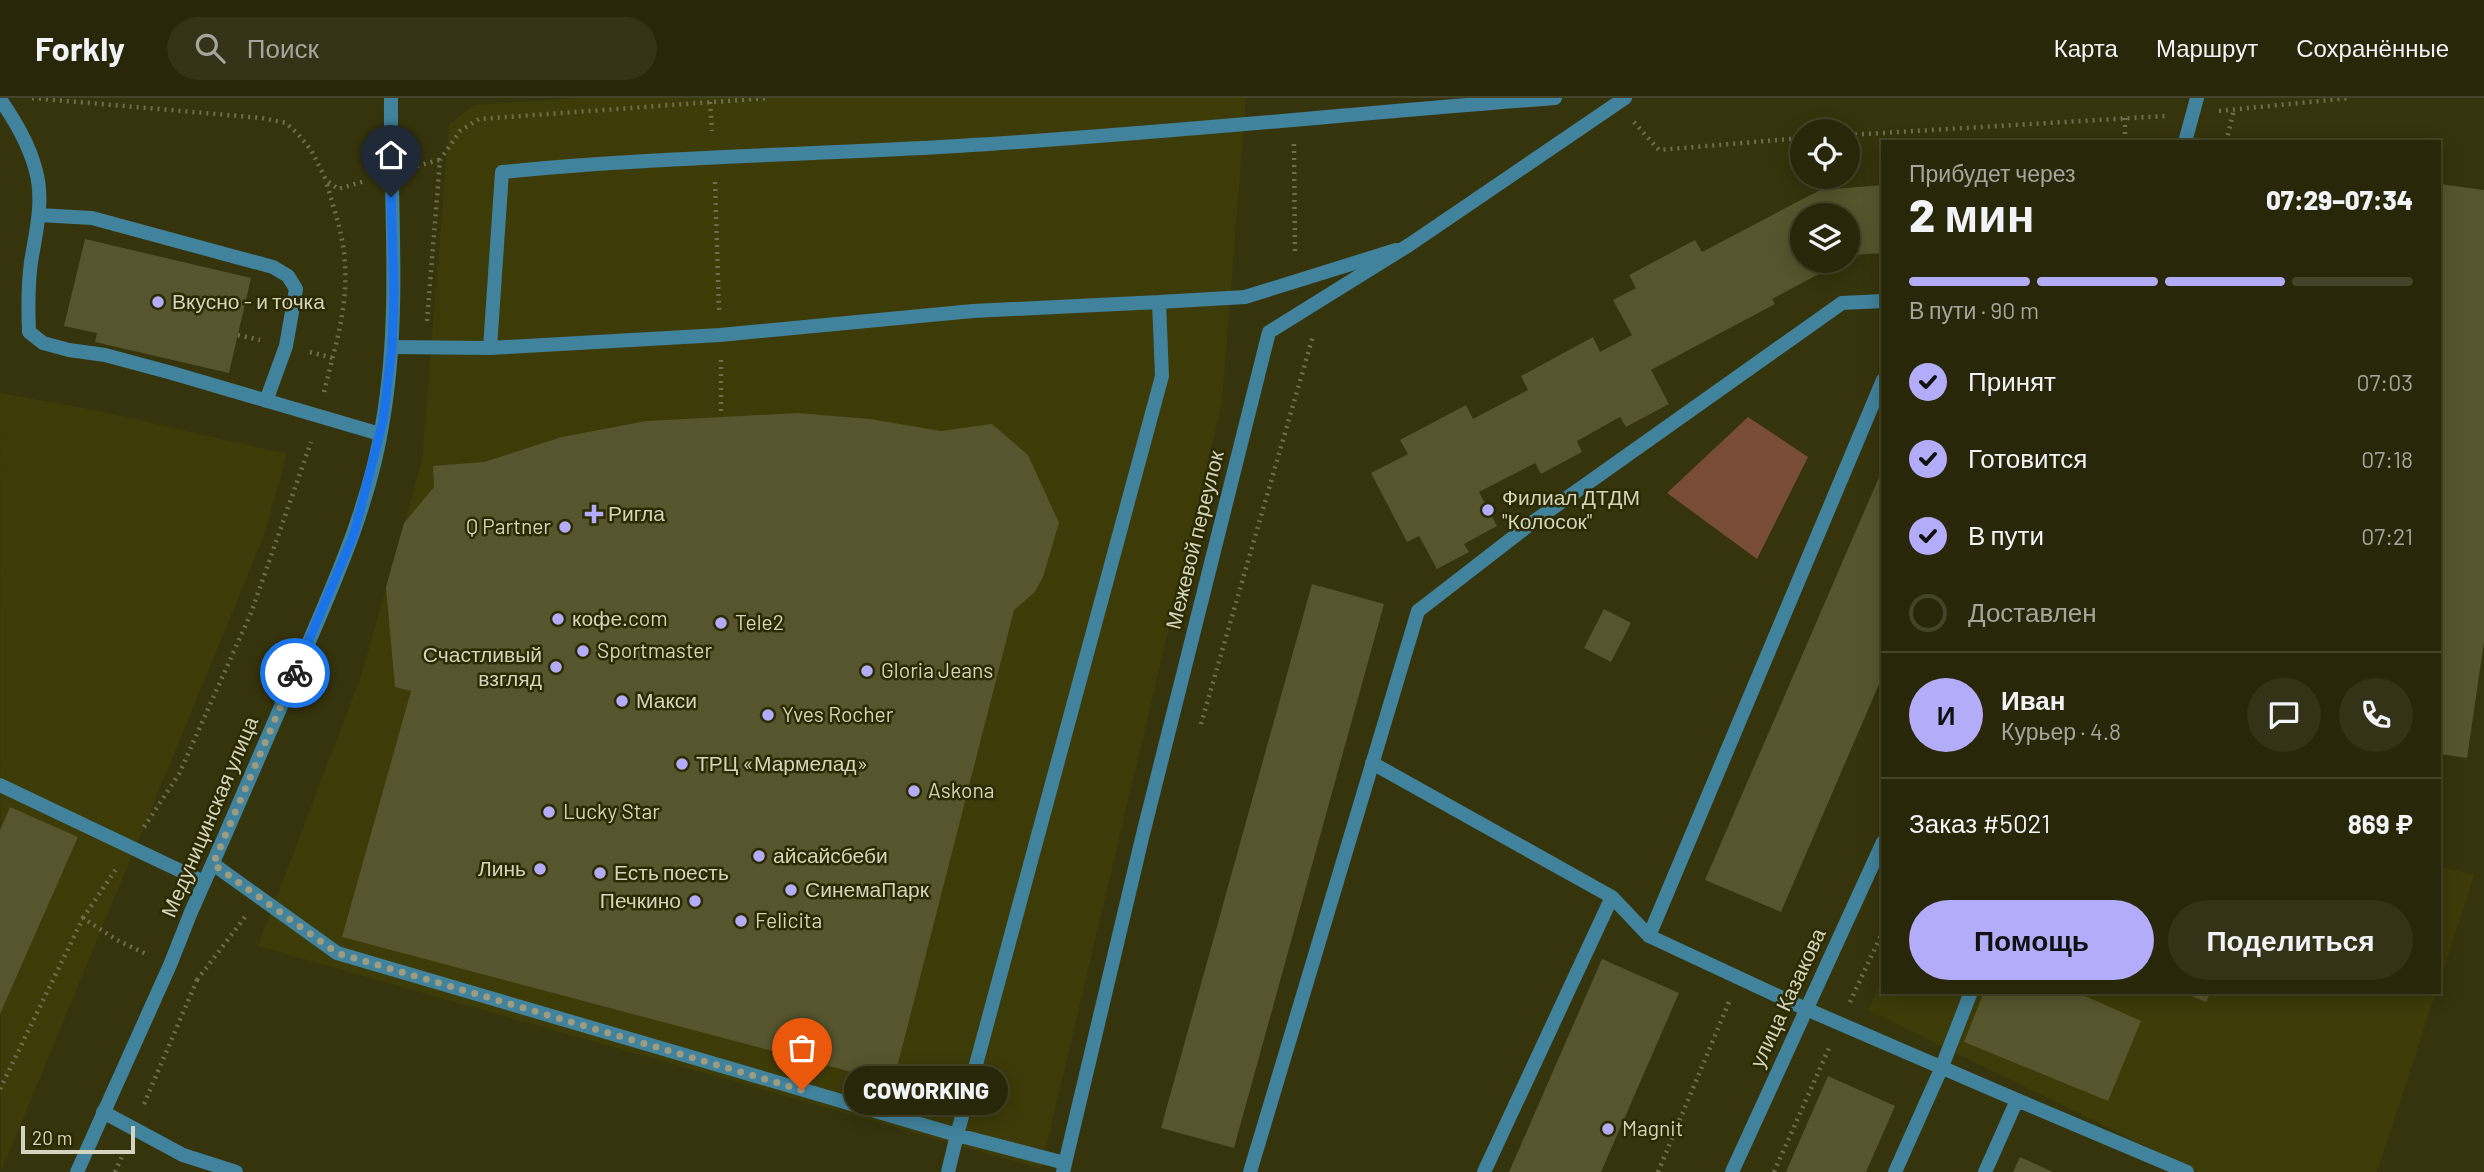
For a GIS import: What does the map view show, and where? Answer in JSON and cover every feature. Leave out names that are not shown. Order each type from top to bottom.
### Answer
[{"type":"street","name":"Медуницинская улица","points":[[77,1172],[170,965],[354,534],[380,433],[392,347],[394,290],[390,174],[391,98]]},
{"type":"street","points":[[490,348],[502,172],[580,164],[1024,142],[1555,98]]},
{"type":"street","points":[[2186,140],[2197,98]]},
{"type":"street","points":[[0,99],[19,128],[37,172],[39,215],[27,307],[29,332],[43,343],[172,373],[380,433]]},
{"type":"street","name":"Межевой переулок","points":[[1064,1168],[1143,834],[1269,332],[1409,245],[1622,101]]},
{"type":"street","points":[[39,215],[92,218],[274,267],[288,276],[296,289],[286,346],[266,401]]},
{"type":"street","points":[[392,347],[490,348],[720,335],[973,310],[1245,297],[1409,245]]},
{"type":"street","points":[[1250,1172],[1418,611],[1533,522],[1842,303],[1881,301]]},
{"type":"street","points":[[948,1172],[1163,376],[1159,302]]},
{"type":"street","points":[[1649,936],[1881,385]]},
{"type":"street","points":[[1372,763],[1612,897],[1649,936],[1941,1069],[2187,1172]]},
{"type":"street","points":[[0,785],[205,882]]},
{"type":"street","name":"улица Казакова","points":[[1732,1172],[1881,846]]},
{"type":"street","points":[[213,864],[337,953],[1064,1168]]},
{"type":"street","points":[[1484,1172],[1612,897]]},
{"type":"street","points":[[1895,1172],[1941,1069],[1970,994]]},
{"type":"street","points":[[1985,1172],[2017,1100]]},
{"type":"street","points":[[103,1112],[183,1155],[236,1172]]},
{"type":"path","points":[[0,1089],[83,918],[179,774],[251,613],[319,417],[344,303],[343,251],[339,225],[326,180],[311,150],[286,123],[262,118],[31,98]]},
{"type":"path","points":[[440,160],[460,131],[479,119],[769,98]]},
{"type":"path","points":[[1860,134],[2193,114],[2350,98]]},
{"type":"path","points":[[1622,101],[1659,150],[1790,139]]},
{"type":"path","points":[[710,102],[715,159],[720,335]]},
{"type":"path","points":[[2227,140],[2234,110]]},
{"type":"path","points":[[2125,118],[2125,140]]},
{"type":"path","points":[[326,180],[338,189]]},
{"type":"path","points":[[721,357],[722,415]]},
{"type":"path","points":[[115,1172],[197,980],[259,897]]},
{"type":"path","points":[[83,918],[117,940],[197,980]]},
{"type":"path","points":[[1774,1172],[1881,935]]},
{"type":"path","points":[[1658,1172],[1739,978]]},
{"type":"shaded area","points":[[580,98],[1246,98],[1222,403],[1041,1169],[258,946],[361,676],[422,461],[449,125],[474,105]]},
{"type":"shaded area","points":[[0,393],[95,410],[287,454],[264,536],[1,1172]]},
{"type":"shaded area","points":[[1748,417],[1808,457],[1757,559],[1667,493]]},
{"type":"shaded area","points":[[2441,867],[2474,875],[2441,978]]},
{"type":"shaded area","points":[[1881,984],[1881,994],[2435,994],[2377,1172],[2198,1172],[1868,1010]]},
{"type":"building","points":[[2441,184],[2484,190],[2484,642],[2467,758],[2441,754]]},
{"type":"building","points":[[1881,185],[1881,253],[1860,255],[1860,203],[1795,203],[1820,190],[1860,189],[1860,187]]},
{"type":"building","points":[[1790,206],[1790,273],[1821,273],[1772,299],[1775,304],[1651,370],[1669,404],[1626,427],[1620,417],[1577,441],[1582,452],[1541,474],[1535,463],[1479,492],[1497,526],[1464,544],[1469,552],[1437,569],[1419,536],[1407,542],[1371,473],[1408,454],[1400,440],[1466,405],[1473,419],[1528,390],[1521,376],[1593,337],[1600,352],[1632,335],[1613,300],[1636,288],[1629,275],[1695,240],[1702,252]]},
{"type":"building","name":"Вкусно - и точка","points":[[85,239],[251,278],[229,373],[95,342],[97,333],[64,326]]},
{"type":"building","name":"ТРЦ «Мармелад»","points":[[798,413],[870,419],[941,431],[992,424],[1028,455],[1059,523],[1043,577],[1035,592],[1014,610],[893,1083],[342,937],[411,691],[395,687],[386,587],[404,523],[434,487],[433,466],[484,462],[562,437],[646,421]]},
{"type":"building","points":[[1881,473],[1881,680],[1781,912],[1705,880]]},
{"type":"building","points":[[1312,584],[1384,604],[1234,1148],[1161,1128]]},
{"type":"building","points":[[1604,609],[1631,623],[1611,662],[1584,648]]},
{"type":"building","points":[[10,807],[78,837],[0,1014],[0,830]]},
{"type":"building","points":[[1602,959],[1679,993],[1601,1172],[1509,1172]]},
{"type":"building","points":[[1983,994],[2080,994],[2141,1021],[2108,1101],[1964,1042]]},
{"type":"building","points":[[2187,994],[2210,994],[2206,1002]]},
{"type":"building","points":[[1828,1076],[1895,1106],[1866,1172],[1786,1172]]},
{"type":"building","points":[[2020,1157],[2053,1172],[2013,1172]]},
{"type":"way so far","points":[[295,673],[213,864],[337,953],[802,1090]]},
{"type":"place","name":"Вкусно - и точка","points":[[158,302]]},
{"type":"place","name":"Филиал ДТДМ \"Колосок\"","points":[[1488,510]]},
{"type":"place","name":"Ригла","points":[[594,514]]},
{"type":"place","name":"Q Partner","points":[[565,527]]},
{"type":"place","name":"кофе.com","points":[[558,619]]},
{"type":"place","name":"Tele2","points":[[721,623]]},
{"type":"place","name":"Sportmaster","points":[[583,651]]},
{"type":"place","name":"Счастливый взгляд","points":[[556,667]]},
{"type":"place","name":"Gloria Jeans","points":[[867,671]]},
{"type":"place","name":"Макси","points":[[622,701]]},
{"type":"place","name":"Yves Rocher","points":[[768,715]]},
{"type":"place","name":"ТРЦ «Мармелад»","points":[[682,764]]},
{"type":"place","name":"Askona","points":[[914,791]]},
{"type":"place","name":"Lucky Star","points":[[549,812]]},
{"type":"place","name":"айсайсбеби","points":[[759,856]]},
{"type":"place","name":"Линь","points":[[540,869]]},
{"type":"place","name":"Есть поесть","points":[[600,873]]},
{"type":"place","name":"СинемаПарк","points":[[791,890]]},
{"type":"place","name":"Печкино","points":[[695,901]]},
{"type":"place","name":"Felicita","points":[[741,921]]},
{"type":"place","name":"COWORKING","points":[[802,1090]]},
{"type":"place","name":"Magnit","points":[[1608,1129]]},
{"type":"route","points":[[295,673],[354,534],[383,421],[392,347],[394,290],[391,197]]}]
